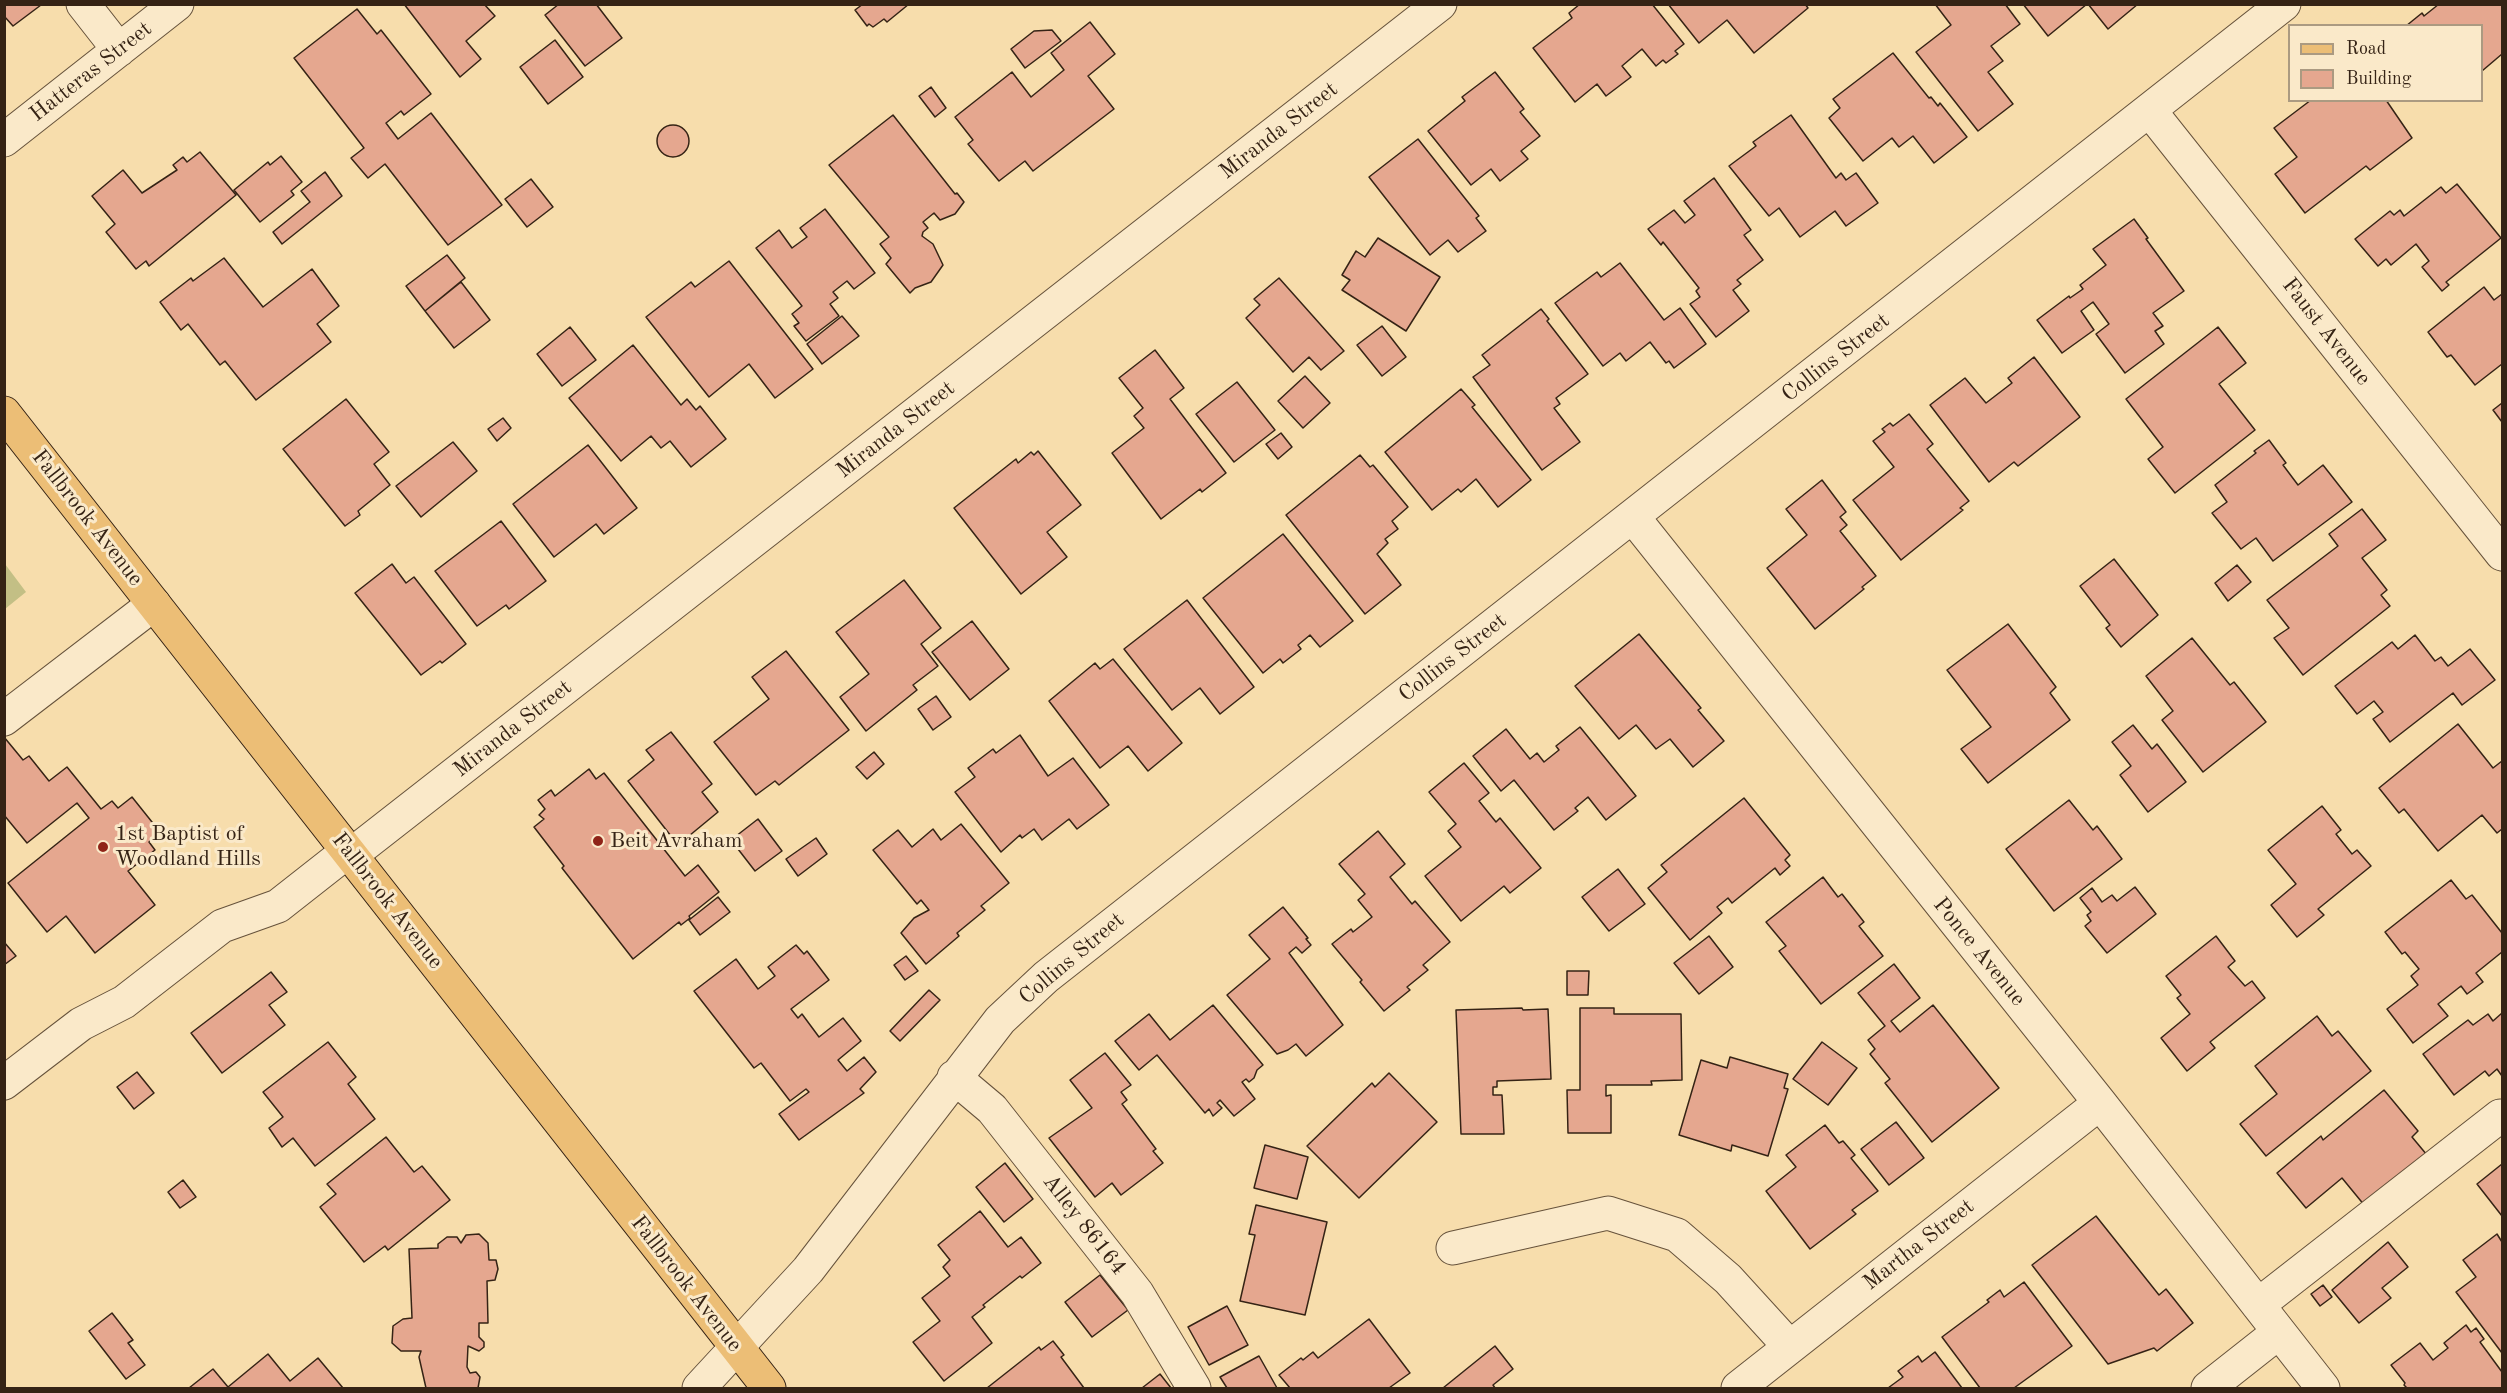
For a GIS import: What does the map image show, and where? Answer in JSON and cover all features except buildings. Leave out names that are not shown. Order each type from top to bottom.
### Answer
[{"type":"main road","name":"Fallbrook Avenue","points":[[4,413],[769,1389]]},
{"type":"street","points":[[83,4],[119,50]]},
{"type":"street","name":"Hatteras Street","points":[[4,140],[177,4]]},
{"type":"street","name":"Miranda Street","points":[[4,1083],[81,1024],[124,1002],[222,927],[278,906],[350,853],[1440,4]]},
{"type":"street","name":"Collins Street","points":[[699,1389],[808,1270],[1000,1020],[1046,977],[2284,4]]},
{"type":"street","name":"Faust Avenue","points":[[2150,111],[2502,554]]},
{"type":"street","name":"Ponce Avenue","points":[[1633,517],[2100,1102],[2323,1389]]},
{"type":"street","points":[[4,719],[154,604]]},
{"type":"street","name":"Alley 86164","points":[[954,1077],[992,1109],[1137,1293],[1194,1389]]},
{"type":"street","name":"Martha Street","points":[[1738,1389],[2100,1102]]},
{"type":"street","points":[[2258,1305],[2500,1116]]},
{"type":"street","points":[[1453,1248],[1608,1214],[1677,1235],[1728,1279],[1790,1347]]},
{"type":"street","points":[[2208,1389],[2279,1332]]},
{"type":"shaded area","points":[[5,564],[26,592],[5,609]]},
{"type":"place","name":"Beit Avraham","points":[[598,841]]},
{"type":"place","name":"1st Baptist of Woodland Hills","points":[[103,847]]}]
